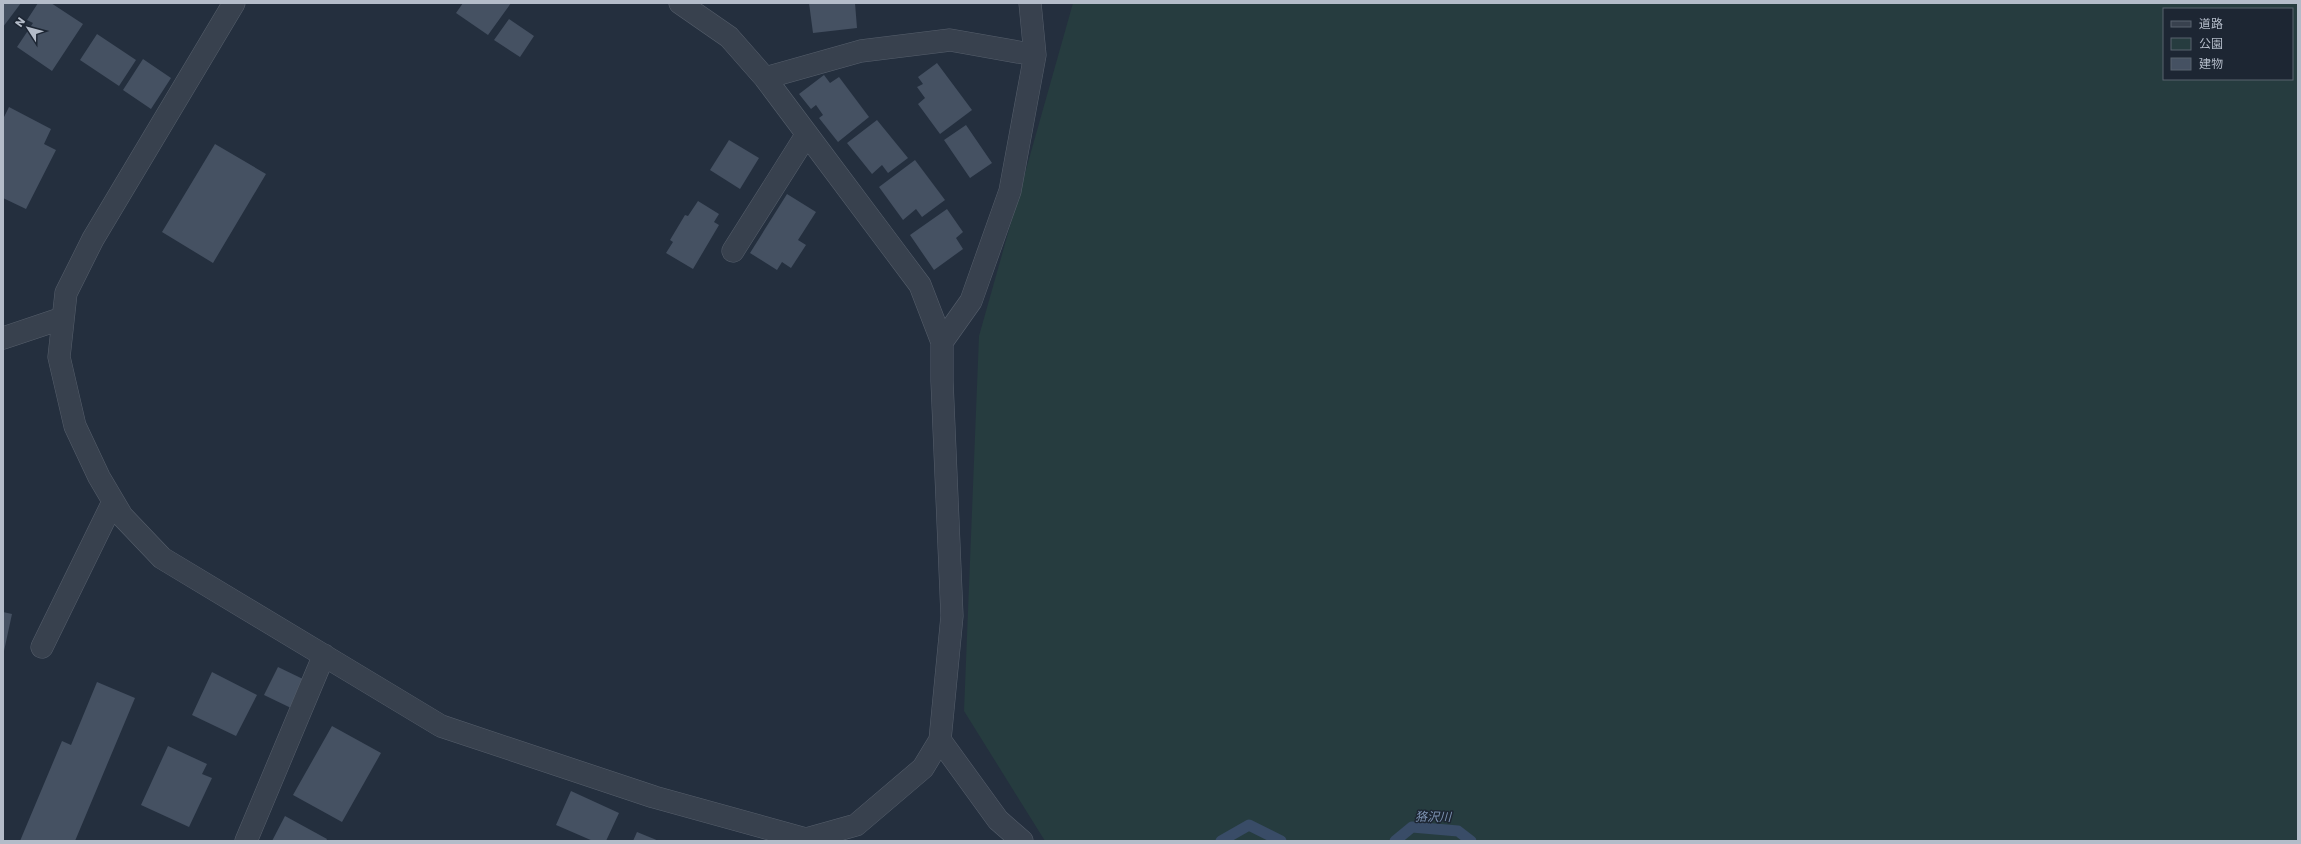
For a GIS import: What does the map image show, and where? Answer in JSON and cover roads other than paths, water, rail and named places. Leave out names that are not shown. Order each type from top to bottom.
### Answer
[{"type":"street","points":[[234,3],[93,239],[66,293],[59,357],[75,426],[122,516],[162,558],[441,726],[654,797],[806,839],[856,825],[923,768],[940,740],[952,616],[942,381],[942,342],[920,285],[765,78],[729,37],[680,3]]},
{"type":"street","points":[[942,342],[971,301],[1010,191],[1035,55],[1030,3]]},
{"type":"street","points":[[765,78],[862,51],[950,40],[1035,55]]},
{"type":"street","points":[[733,251],[807,134]]},
{"type":"street","points":[[3,338],[63,318]]},
{"type":"street","points":[[42,647],[114,502]]},
{"type":"street","points":[[246,841],[324,655]]},
{"type":"street","points":[[940,740],[998,820],[1022,841]]},
{"type":"waterway","name":"狢沢川","points":[[1221,841],[1249,825],[1281,841]]},
{"type":"waterway","name":"狢沢川","points":[[1395,841],[1412,827],[1458,831],[1471,841]]}]
